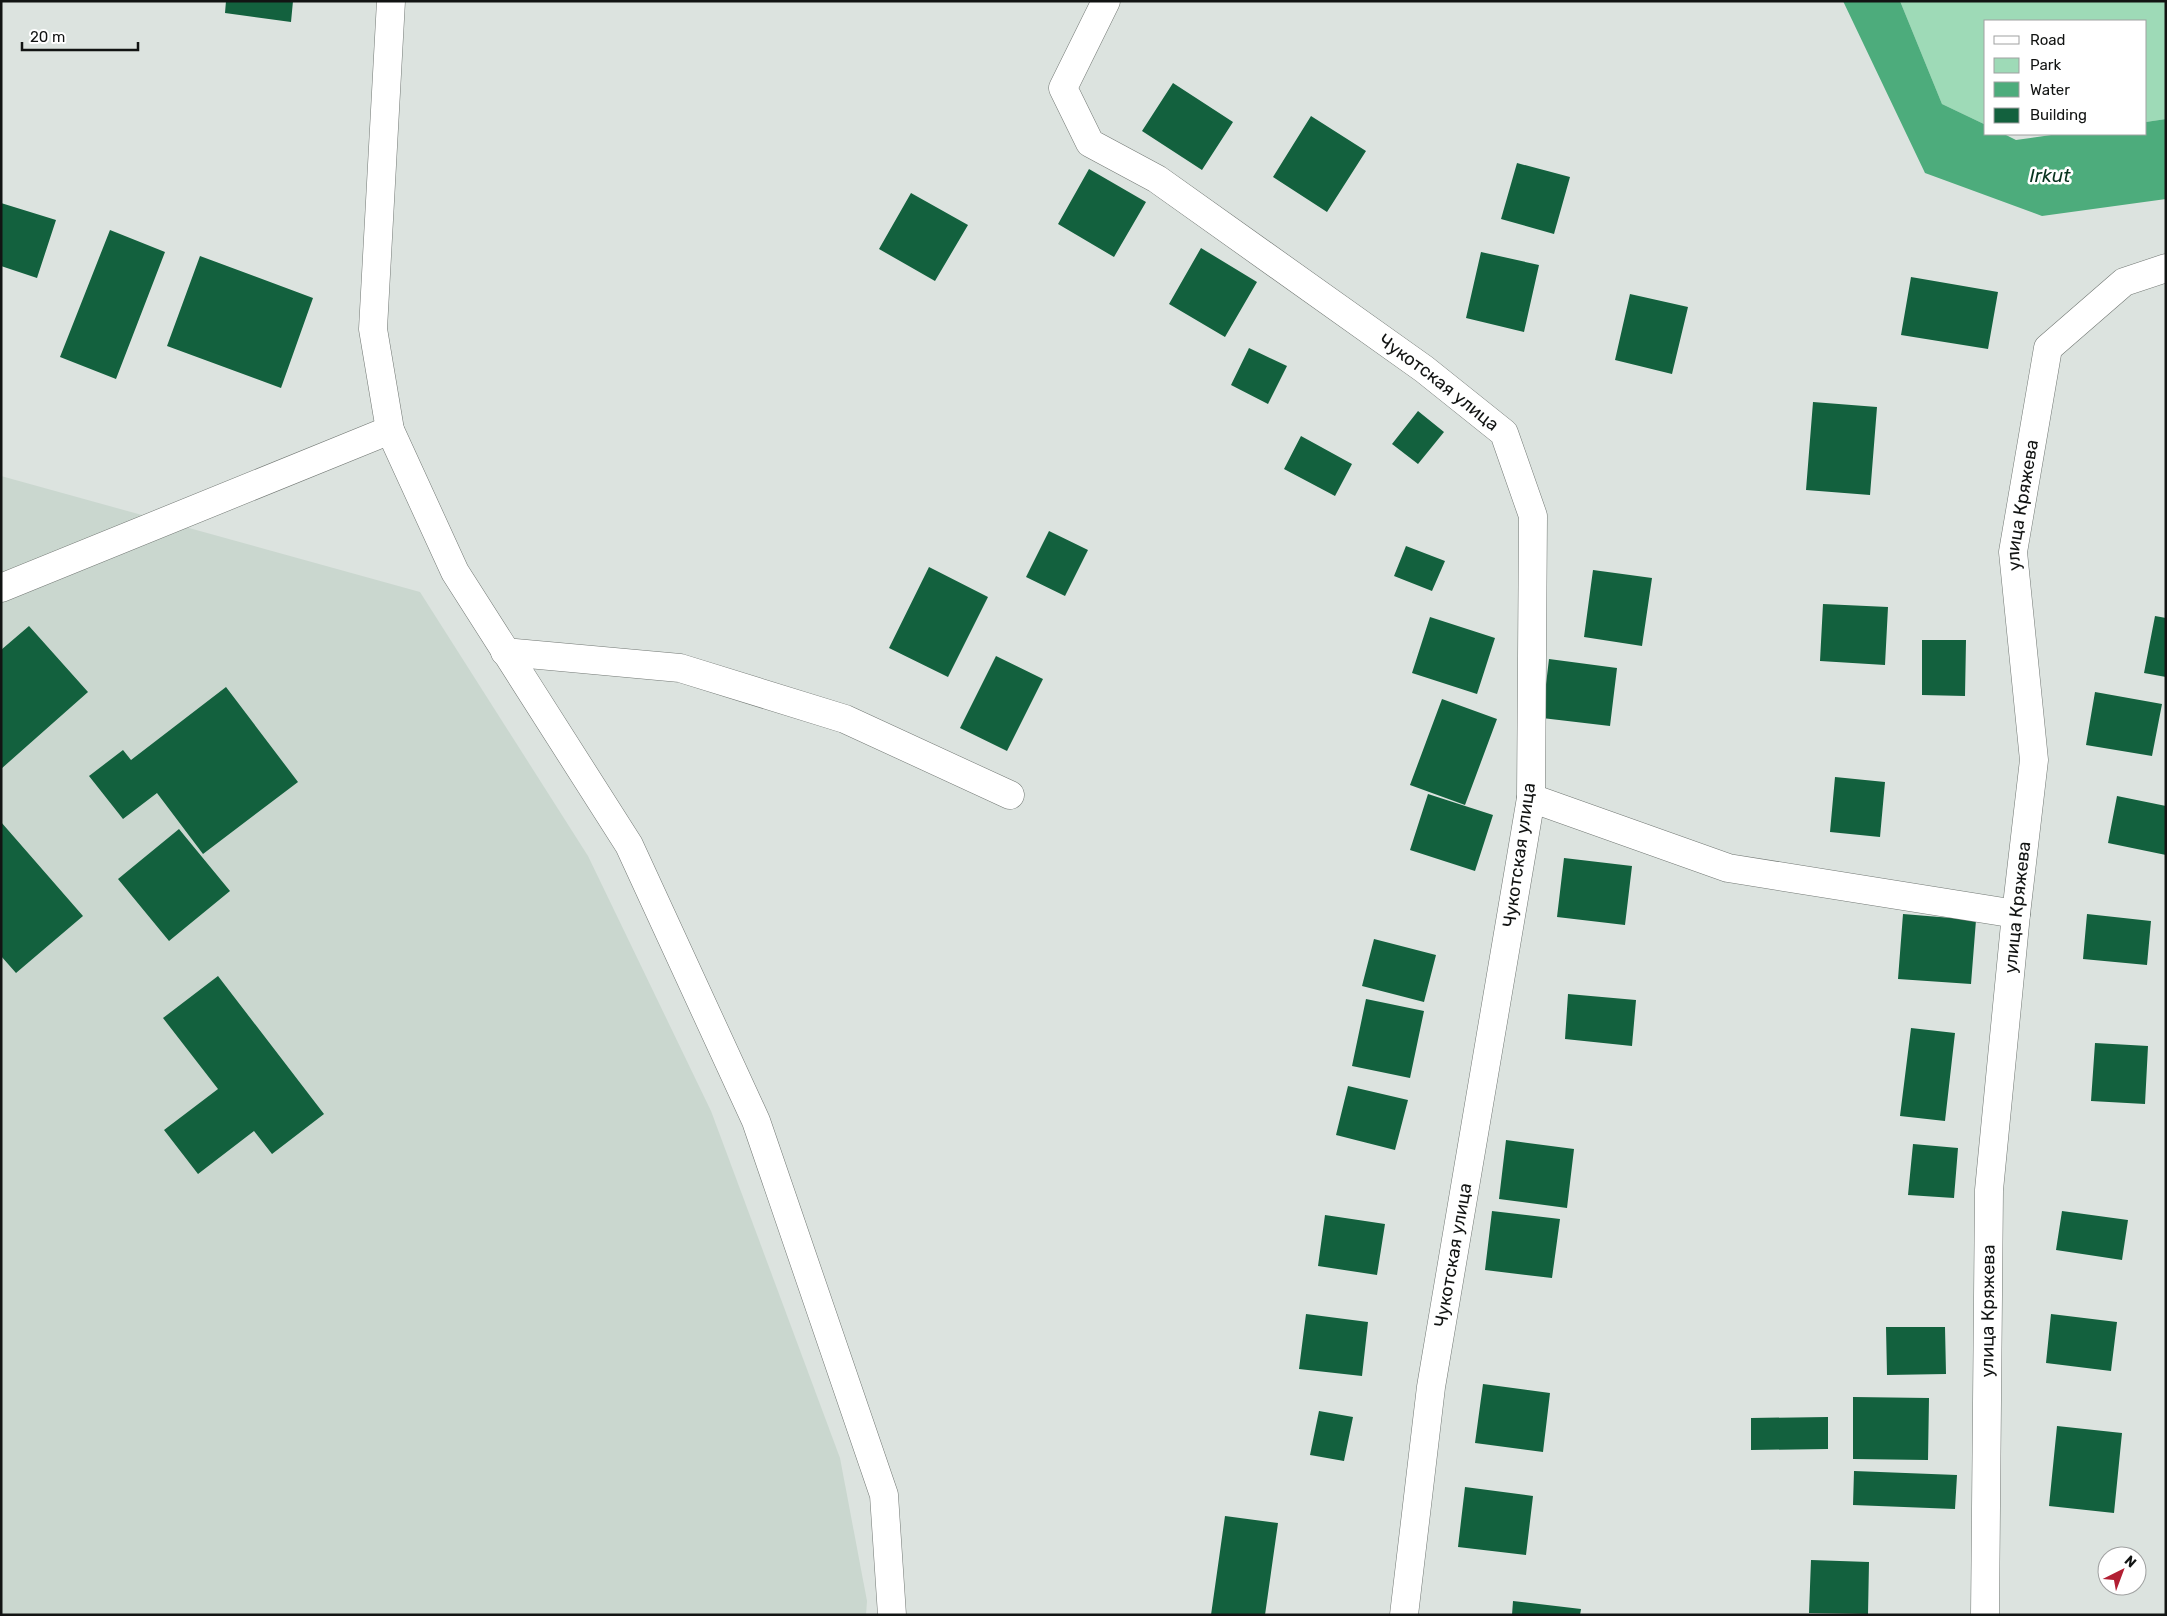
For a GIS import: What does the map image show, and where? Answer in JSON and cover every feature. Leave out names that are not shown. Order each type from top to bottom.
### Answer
[{"type":"street","points":[[391,1],[374,329],[390,430],[455,572],[504,652],[629,846],[756,1121],[884,1495],[892,1615]]},
{"type":"street","name":"Чукотская улица","points":[[1106,1],[1063,88],[1090,143],[1157,179],[1424,369],[1504,433],[1533,516],[1531,798],[1431,1388],[1404,1615]]},
{"type":"street","name":"улица Кряжева","points":[[1985,1615],[1989,1190],[2016,914],[2034,760],[2013,552],[2048,348],[2124,282],[2166,268]]},
{"type":"street","points":[[1,588],[390,430]]},
{"type":"street","points":[[504,652],[680,668],[845,719],[1010,795]]},
{"type":"street","points":[[1531,798],[1728,868],[2016,914]]},
{"type":"shaded area","points":[[1,476],[420,592],[588,856],[711,1111],[840,1458],[867,1601],[866,1615],[1,1615]]},
{"type":"green space","points":[[1900,1],[2166,1],[2166,119],[2147,122],[2147,20],[1984,20],[1984,124],[1942,104]]},
{"type":"water","name":"Irkut","points":[[1843,1],[1900,1],[1942,104],[1984,124],[1984,135],[2006,135],[2016,140],[2051,135],[2147,135],[2147,122],[2166,119],[2166,199],[2042,216],[1925,173]]},
{"type":"building","points":[[226,1],[293,1],[291,22],[225,13]]},
{"type":"building","points":[[1173,83],[1233,122],[1202,170],[1142,131]]},
{"type":"building","points":[[1311,116],[1366,151],[1327,212],[1273,177]]},
{"type":"building","points":[[1517,163],[1570,177],[1554,234],[1501,219]]},
{"type":"building","points":[[1089,169],[1146,202],[1114,257],[1058,224]]},
{"type":"building","points":[[911,193],[968,225],[935,281],[879,249]]},
{"type":"building","points":[[1,203],[56,220],[37,278],[1,266]]},
{"type":"building","points":[[110,230],[165,252],[116,379],[60,357]]},
{"type":"building","points":[[1201,248],[1257,282],[1225,337],[1169,304]]},
{"type":"building","points":[[1481,252],[1539,265],[1524,332],[1466,318]]},
{"type":"building","points":[[200,256],[313,298],[281,388],[167,346]]},
{"type":"building","points":[[1911,277],[1998,292],[1988,349],[1901,335]]},
{"type":"building","points":[[1630,294],[1688,307],[1672,374],[1615,360]]},
{"type":"building","points":[[1249,348],[1287,366],[1268,404],[1231,385]]},
{"type":"building","points":[[1813,402],[1877,407],[1870,495],[1806,490]]},
{"type":"building","points":[[1418,411],[1444,432],[1418,464],[1392,444]]},
{"type":"building","points":[[1301,436],[1352,464],[1335,496],[1284,469]]},
{"type":"building","points":[[1049,531],[1088,550],[1065,596],[1026,577]]},
{"type":"building","points":[[1406,546],[1445,561],[1432,591],[1394,576]]},
{"type":"building","points":[[929,567],[988,597],[948,677],[889,648]]},
{"type":"building","points":[[1593,570],[1652,578],[1642,646],[1584,637]]},
{"type":"building","points":[[1823,604],[1888,607],[1885,665],[1820,661]]},
{"type":"building","points":[[2155,616],[2166,618],[2166,677],[2144,673]]},
{"type":"building","points":[[1430,617],[1495,638],[1477,694],[1412,673]]},
{"type":"building","points":[[29,626],[88,692],[1,769],[1,650]]},
{"type":"building","points":[[1922,640],[1966,640],[1965,696],[1922,695]]},
{"type":"building","points":[[996,656],[1043,679],[1007,751],[960,728]]},
{"type":"building","points":[[1549,659],[1617,668],[1610,726],[1542,718]]},
{"type":"building","points":[[226,687],[298,782],[203,854],[157,793],[123,819],[89,776],[123,750],[131,760]]},
{"type":"building","points":[[2095,692],[2162,704],[2152,756],[2086,745]]},
{"type":"building","points":[[1442,699],[1497,719],[1465,805],[1410,785]]},
{"type":"building","points":[[1835,777],[1885,782],[1880,837],[1830,832]]},
{"type":"building","points":[[1428,794],[1493,815],[1475,871],[1410,850]]},
{"type":"building","points":[[2117,796],[2166,806],[2166,855],[2108,843]]},
{"type":"building","points":[[1,822],[83,916],[16,973],[1,956]]},
{"type":"building","points":[[179,829],[230,891],[169,941],[118,879]]},
{"type":"building","points":[[1564,858],[1632,866],[1625,925],[1557,917]]},
{"type":"building","points":[[1903,914],[1976,920],[1971,984],[1898,979]]},
{"type":"building","points":[[2087,914],[2151,921],[2147,965],[2083,959]]},
{"type":"building","points":[[1374,939],[1436,955],[1424,1002],[1362,986]]},
{"type":"building","points":[[218,976],[324,1114],[272,1154],[254,1131],[198,1174],[164,1130],[218,1089],[163,1018]]},
{"type":"building","points":[[1568,994],[1636,1000],[1632,1046],[1565,1039]]},
{"type":"building","points":[[1366,999],[1424,1011],[1410,1078],[1352,1066]]},
{"type":"building","points":[[1911,1028],[1955,1033],[1945,1121],[1900,1116]]},
{"type":"building","points":[[2095,1043],[2148,1046],[2145,1104],[2091,1101]]},
{"type":"building","points":[[1348,1086],[1408,1100],[1395,1150],[1336,1135]]},
{"type":"building","points":[[1506,1140],[1574,1149],[1567,1208],[1499,1199]]},
{"type":"building","points":[[1913,1144],[1958,1148],[1954,1198],[1908,1195]]},
{"type":"building","points":[[1492,1211],[1560,1219],[1552,1278],[1485,1270]]},
{"type":"building","points":[[2062,1211],[2128,1220],[2122,1260],[2056,1250]]},
{"type":"building","points":[[1325,1215],[1385,1224],[1377,1275],[1318,1266]]},
{"type":"building","points":[[1306,1314],[1368,1322],[1362,1376],[1299,1369]]},
{"type":"building","points":[[2051,1314],[2117,1322],[2111,1371],[2046,1363]]},
{"type":"building","points":[[1886,1327],[1945,1327],[1946,1374],[1887,1375]]},
{"type":"building","points":[[1483,1384],[1550,1393],[1543,1452],[1475,1443]]},
{"type":"building","points":[[1853,1397],[1929,1398],[1928,1460],[1853,1459]]},
{"type":"building","points":[[1319,1411],[1353,1417],[1344,1461],[1310,1455]]},
{"type":"building","points":[[1828,1417],[1828,1449],[1751,1450],[1751,1418]]},
{"type":"building","points":[[2057,1426],[2122,1433],[2114,1513],[2049,1506]]},
{"type":"building","points":[[1854,1471],[1957,1475],[1955,1509],[1853,1505]]},
{"type":"building","points":[[1465,1487],[1533,1496],[1526,1555],[1458,1547]]},
{"type":"building","points":[[1225,1516],[1278,1523],[1265,1615],[1211,1615]]},
{"type":"building","points":[[1811,1560],[1869,1562],[1868,1614],[1809,1613]]},
{"type":"building","points":[[1513,1601],[1581,1609],[1580,1615],[1512,1615]]}]
